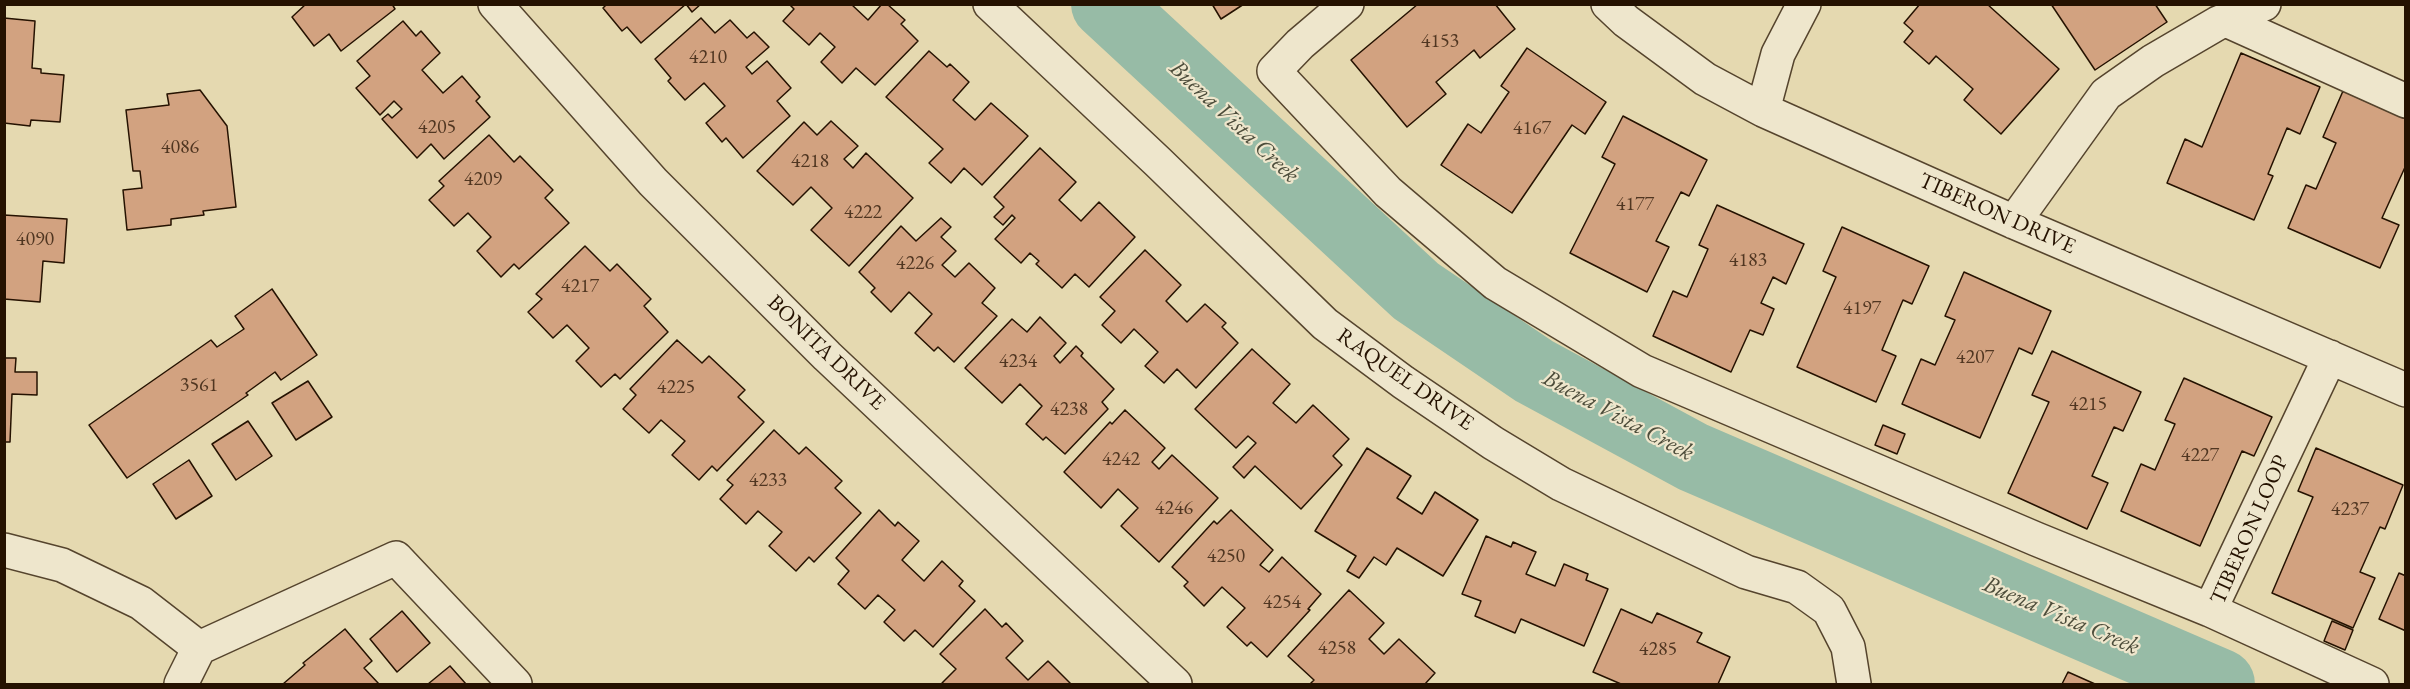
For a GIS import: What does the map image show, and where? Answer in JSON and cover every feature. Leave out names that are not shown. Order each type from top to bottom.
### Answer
[{"type":"street","name":"BONITA DRIVE","points":[[495,4],[653,182],[827,356],[1175,684]]},
{"type":"street","name":"RAQUEL DRIVE","points":[[990,4],[1325,324],[1403,382],[1493,443],[1561,484],[1746,572],[1797,587],[1829,610],[1848,647],[1855,682]]},
{"type":"street","points":[[1347,4],[1300,44],[1274,71],[1388,192],[1495,283],[1642,371],[2036,539],[2210,610]]},
{"type":"street","name":"TIBERON DRIVE","points":[[1608,4],[1626,21],[1705,79],[1763,110],[2014,222],[2406,390]]},
{"type":"street","points":[[1763,110],[1779,54],[1804,4]]},
{"type":"street","points":[[2014,222],[2106,94],[2152,61],[2226,20],[2264,4]]},
{"type":"street","points":[[2226,20],[2406,101]]},
{"type":"street","name":"TIBERON LOOP","points":[[2330,357],[2210,610],[2372,684]]},
{"type":"street","points":[[4,550],[62,565],[141,603],[199,648]]},
{"type":"street","points":[[181,684],[199,648],[396,558],[515,684]]},
{"type":"building","points":[[306,4],[392,4],[395,9],[341,51],[329,34],[314,46],[292,17]]},
{"type":"building","points":[[607,4],[686,4],[641,43],[627,27],[622,31],[603,8]]},
{"type":"building","points":[[686,4],[701,4],[692,12]]},
{"type":"building","points":[[789,4],[851,4],[868,20],[882,4],[887,4],[905,20],[901,24],[918,41],[875,85],[856,68],[842,83],[821,62],[835,47],[820,33],[809,45],[783,21],[794,9]]},
{"type":"building","points":[[1212,4],[1244,4],[1221,19]]},
{"type":"building","points":[[1418,4],[1495,4],[1515,29],[1480,58],[1474,50],[1436,82],[1446,94],[1407,127],[1351,60]]},
{"type":"building","points":[[1920,4],[1987,4],[2059,69],[2001,134],[1964,100],[1973,89],[1936,56],[1929,64],[1904,42],[1913,31],[1904,23]]},
{"type":"building","points":[[2051,4],[2155,4],[2167,22],[2095,70]]},
{"type":"building","points":[[4,18],[35,21],[32,68],[41,69],[41,73],[64,75],[60,122],[31,120],[30,126],[4,123]]},
{"type":"building","points":[[701,18],[715,33],[730,20],[747,38],[754,32],[769,47],[746,67],[752,74],[767,61],[791,88],[777,101],[790,116],[743,158],[726,138],[722,142],[706,123],[725,106],[704,83],[685,100],[668,81],[671,78],[655,59]]},
{"type":"building","points":[[403,21],[416,36],[421,31],[440,53],[422,70],[443,93],[462,76],[480,97],[476,101],[490,117],[444,159],[431,144],[417,158],[382,119],[388,114],[392,118],[402,109],[394,101],[380,115],[356,88],[370,76],[357,61]]},
{"type":"building","points":[[1527,48],[1606,102],[1585,134],[1572,125],[1512,213],[1441,165],[1468,124],[1481,133],[1509,92],[1501,86]]},
{"type":"building","points":[[929,51],[947,67],[950,64],[969,82],[953,100],[975,120],[991,103],[1028,136],[982,185],[964,168],[951,183],[929,163],[943,149],[886,97]]},
{"type":"building","points":[[2241,53],[2320,87],[2300,134],[2287,128],[2268,174],[2273,176],[2254,220],[2167,183],[2185,139],[2202,147]]},
{"type":"building","points":[[200,90],[227,126],[236,207],[203,211],[204,215],[171,219],[171,225],[127,230],[123,190],[142,188],[140,171],[133,171],[126,110],[169,105],[167,94]]},
{"type":"building","points":[[2343,91],[2406,119],[2406,165],[2382,218],[2399,225],[2380,268],[2288,228],[2306,185],[2316,189],[2336,143],[2323,137]]},
{"type":"building","points":[[1623,116],[1707,160],[1689,196],[1681,192],[1656,241],[1669,247],[1647,292],[1570,253],[1615,164],[1602,157]]},
{"type":"building","points":[[831,121],[858,146],[844,159],[853,168],[866,153],[913,198],[849,266],[811,230],[832,208],[811,187],[793,205],[757,171],[804,122],[817,135]]},
{"type":"building","points":[[489,135],[514,162],[520,156],[553,190],[545,198],[569,223],[519,269],[514,264],[501,277],[477,251],[491,237],[468,213],[454,226],[429,200],[444,186],[439,181]]},
{"type":"building","points":[[1040,148],[1076,182],[1059,200],[1081,221],[1099,202],[1135,237],[1089,287],[1075,274],[1062,288],[1036,264],[1039,261],[1030,253],[1021,263],[995,239],[1015,218],[1012,215],[1003,225],[994,217],[1004,207],[994,197]]},
{"type":"building","points":[[1717,205],[1804,244],[1786,284],[1773,277],[1761,303],[1774,309],[1763,335],[1750,330],[1731,372],[1653,336],[1673,291],[1687,297],[1708,249],[1699,245]]},
{"type":"building","points":[[4,215],[67,219],[64,263],[43,261],[40,302],[4,299]]},
{"type":"building","points":[[941,218],[951,227],[941,237],[956,251],[942,265],[955,277],[969,263],[995,288],[982,303],[997,316],[954,362],[938,347],[934,351],[915,333],[932,314],[909,292],[891,312],[871,292],[875,288],[859,272],[901,226],[916,241]]},
{"type":"building","points":[[1842,227],[1929,266],[1912,304],[1903,300],[1882,350],[1896,356],[1876,402],[1797,367],[1836,277],[1823,271]]},
{"type":"building","points":[[585,246],[610,271],[617,264],[651,299],[644,306],[668,332],[620,379],[615,374],[601,387],[576,361],[589,348],[567,325],[553,338],[528,312],[542,299],[536,294]]},
{"type":"building","points":[[1145,250],[1181,285],[1166,301],[1187,322],[1205,304],[1226,323],[1222,327],[1238,343],[1196,388],[1177,369],[1164,383],[1145,366],[1158,352],[1134,329],[1121,343],[1102,325],[1115,311],[1100,297]]},
{"type":"building","points":[[1964,272],[2051,311],[2032,354],[2019,348],[1980,438],[1902,404],[1921,359],[1935,365],[1955,320],[1945,316]]},
{"type":"building","points":[[272,289],[317,355],[281,380],[275,372],[246,393],[248,395],[127,478],[89,425],[211,340],[217,347],[244,329],[235,316]]},
{"type":"building","points":[[1040,317],[1066,343],[1054,356],[1060,363],[1076,346],[1083,353],[1081,356],[1114,389],[1102,402],[1108,409],[1065,454],[1046,437],[1043,440],[1026,424],[1042,406],[1020,384],[1002,403],[965,368],[1012,319],[1027,332]]},
{"type":"building","points":[[677,340],[702,363],[709,356],[745,390],[738,397],[764,422],[717,471],[712,466],[699,480],[672,455],[685,441],[661,420],[649,433],[623,409],[636,395],[630,389]]},
{"type":"building","points":[[1252,349],[1290,384],[1273,403],[1296,423],[1313,405],[1349,439],[1333,456],[1342,465],[1301,509],[1255,466],[1244,478],[1233,467],[1256,443],[1248,436],[1236,448],[1195,409]]},
{"type":"building","points":[[2052,351],[2141,392],[2123,431],[2114,427],[2092,476],[2108,483],[2087,529],[2008,493],[2049,402],[2032,395]]},
{"type":"building","points":[[4,358],[16,358],[15,372],[37,372],[37,395],[12,394],[10,442],[4,442]]},
{"type":"building","points":[[2184,378],[2272,417],[2254,456],[2242,451],[2200,546],[2121,511],[2141,464],[2155,470],[2175,424],[2165,420]]},
{"type":"building","points":[[308,381],[332,417],[296,440],[272,403]]},
{"type":"building","points":[[1125,410],[1165,448],[1152,462],[1159,469],[1172,455],[1218,498],[1159,562],[1121,526],[1138,508],[1118,489],[1101,508],[1064,472],[1110,422],[1112,424]]},
{"type":"building","points":[[248,421],[272,456],[236,480],[212,444]]},
{"type":"building","points":[[1883,425],[1905,434],[1897,454],[1875,445]]},
{"type":"building","points":[[774,430],[799,454],[806,447],[842,481],[835,488],[861,513],[814,562],[809,557],[796,571],[769,546],[782,532],[758,511],[746,524],[720,499],[733,485],[727,480]]},
{"type":"building","points":[[1367,448],[1411,476],[1397,498],[1422,514],[1435,492],[1478,520],[1443,576],[1397,548],[1386,565],[1374,557],[1359,578],[1347,571],[1356,556],[1315,531]]},
{"type":"building","points":[[2316,448],[2403,485],[2385,529],[2380,527],[2360,572],[2375,578],[2353,628],[2272,593],[2313,497],[2298,491]]},
{"type":"building","points":[[189,460],[212,496],[176,519],[153,484]]},
{"type":"building","points":[[879,510],[895,526],[898,522],[919,541],[902,560],[924,581],[942,561],[963,581],[959,586],[975,601],[933,647],[915,630],[904,641],[884,622],[895,610],[878,595],[865,609],[838,584],[849,571],[836,558]]},
{"type":"building","points":[[1231,510],[1273,550],[1260,565],[1269,572],[1282,557],[1321,594],[1308,609],[1310,610],[1267,657],[1251,642],[1247,646],[1227,627],[1245,608],[1222,587],[1204,606],[1184,586],[1188,582],[1172,567],[1214,521],[1217,524]]},
{"type":"building","points":[[1486,536],[1511,547],[1513,542],[1536,552],[1526,574],[1555,586],[1564,564],[1588,574],[1586,580],[1608,589],[1584,646],[1521,619],[1515,633],[1475,616],[1481,601],[1462,594]]},
{"type":"building","points":[[2399,573],[2406,576],[2406,631],[2379,619]]},
{"type":"building","points":[[1349,590],[1384,623],[1369,639],[1384,654],[1399,639],[1435,673],[1425,684],[1310,684],[1314,680],[1288,656]]},
{"type":"building","points":[[985,609],[1002,627],[1006,623],[1023,641],[1006,658],[1028,680],[1048,661],[1071,684],[942,683],[956,669],[940,654]]},
{"type":"building","points":[[1621,609],[1652,623],[1657,613],[1702,633],[1697,642],[1730,657],[1718,684],[1621,684],[1593,672]]},
{"type":"building","points":[[402,611],[430,643],[397,672],[370,639]]},
{"type":"building","points":[[2332,621],[2353,630],[2345,650],[2324,641]]},
{"type":"building","points":[[345,629],[372,661],[364,668],[379,684],[283,684],[305,665],[303,663]]},
{"type":"building","points":[[450,666],[466,684],[428,684]]},
{"type":"building","points":[[2068,672],[2095,684],[2062,684]]},
{"type":"waterway","name":"Buena Vista Creek","points":[[1106,4],[1416,291],[1534,371],[1693,457],[2220,684]]}]
